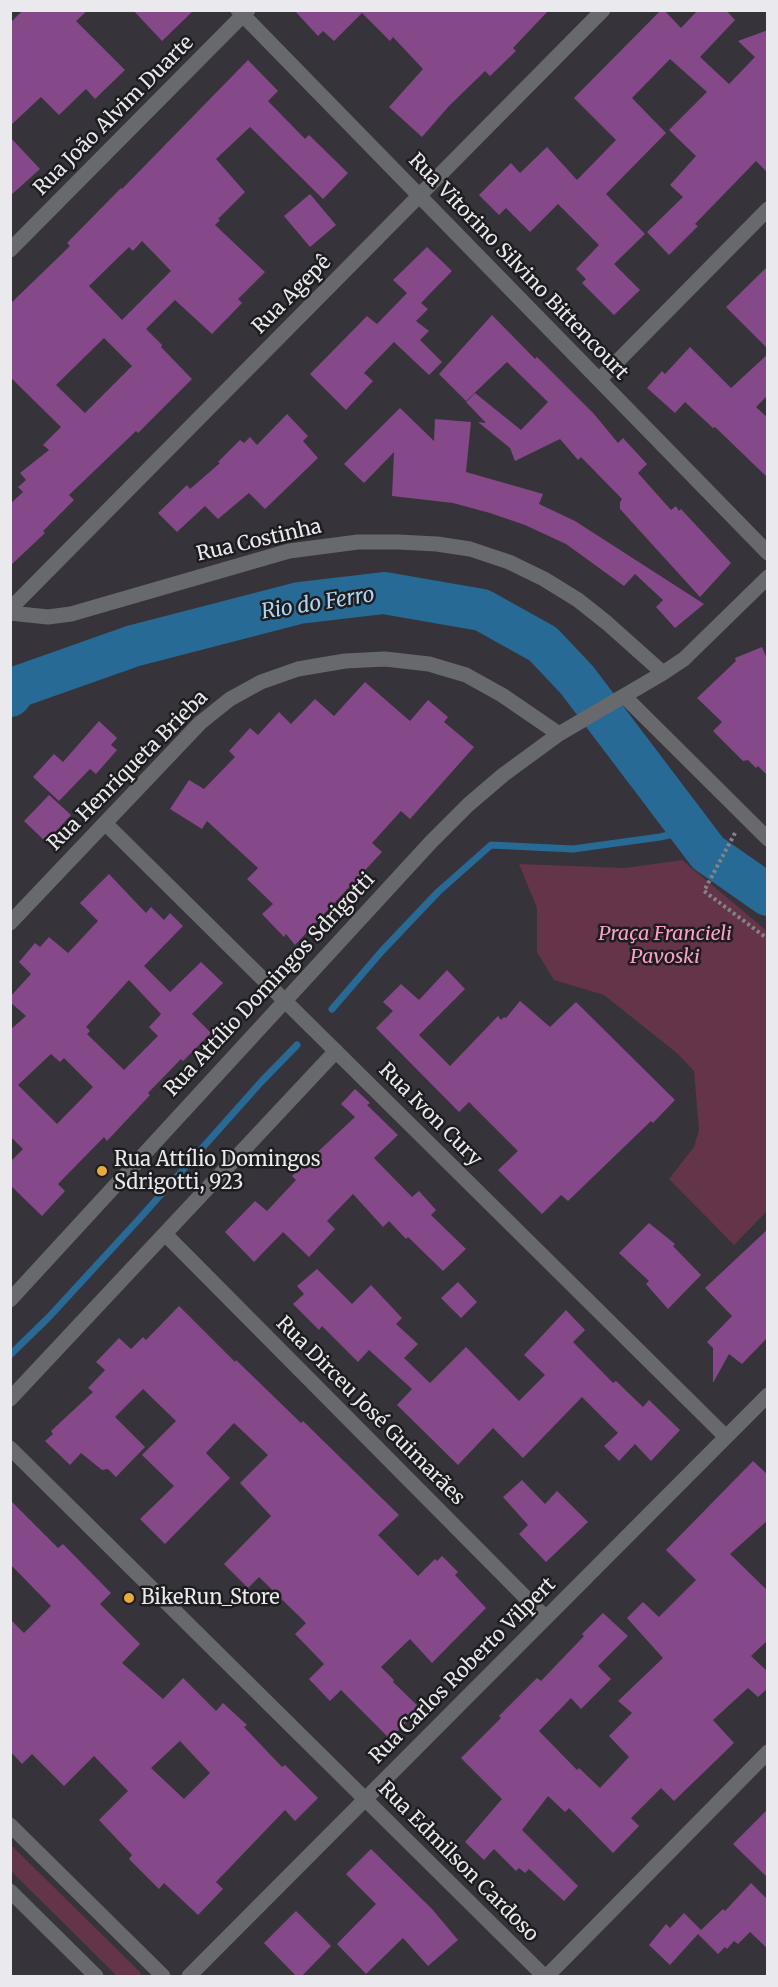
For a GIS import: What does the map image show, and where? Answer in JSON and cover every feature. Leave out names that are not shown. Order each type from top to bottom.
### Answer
[{"type":"street","name":"Rua Agepê","points":[[10,611],[603,10]]},
{"type":"street","name":"Rua Vitorino Silvino Bittencourt","points":[[243,12],[768,553]]},
{"type":"street","name":"Rua João Alvim Duarte","points":[[10,250],[243,12]]},
{"type":"street","points":[[599,380],[768,209]]},
{"type":"street","name":"Rua Costinha","points":[[10,611],[48,617],[71,614],[289,551],[358,542],[437,544],[470,549],[509,562],[544,579],[578,600],[607,622],[663,673]]},
{"type":"street","name":"Rua Attílio Domingos Sdrigotti","points":[[10,1300],[431,842],[468,805],[502,775],[559,734],[684,659],[768,577]]},
{"type":"street","name":"Rua Henriqueta Brieba","points":[[10,923],[201,723],[230,699],[261,682],[298,669],[345,661],[385,659],[429,664],[466,675],[502,695],[559,734]]},
{"type":"street","points":[[620,698],[768,839]]},
{"type":"street","name":"Rua Ivon Cury","points":[[105,824],[726,1437]]},
{"type":"street","points":[[10,1399],[336,1051]]},
{"type":"street","name":"Rua Dirceu José Guimarães","points":[[165,1234],[546,1618]]},
{"type":"street","name":"Rua Carlos Roberto Vilpert","points":[[189,1977],[768,1395]]},
{"type":"street","name":"Rua Edmilson Cardoso","points":[[10,1448],[545,1977]]},
{"type":"street","points":[[545,1977],[768,1752]]},
{"type":"street","points":[[10,1825],[163,1977]]},
{"type":"street","points":[[10,1892],[96,1977]]},
{"type":"path","points":[[744,817],[704,891],[768,939]]},
{"type":"green space","name":"Praça Francieli Pavoski","points":[[682,860],[767,931],[767,1211],[734,1245],[669,1179],[694,1147],[699,1130],[694,1071],[678,1054],[604,995],[554,980],[537,952],[537,908],[519,864],[625,868]]},
{"type":"green space","points":[[10,1844],[140,1972],[141,1976],[117,1976],[11,1871]]},
{"type":"building","points":[[23,10],[88,10],[76,21],[125,70],[95,99],[86,89],[59,115],[41,97],[10,126],[10,23]]},
{"type":"building","points":[[133,10],[194,10],[162,41]]},
{"type":"building","points":[[294,10],[549,10],[513,48],[516,51],[490,76],[485,71],[449,106],[422,137],[389,107],[423,69],[393,37],[390,41],[362,13],[334,41],[323,31],[318,36]]},
{"type":"building","points":[[661,10],[664,10],[681,28],[698,10],[726,10],[735,20],[700,57],[729,84],[755,57],[738,41],[768,30],[768,173],[756,161],[695,224],[698,226],[669,255],[647,232],[683,197],[670,185],[696,156],[669,130],[707,92],[670,59],[632,98],[666,133],[606,194],[645,234],[614,264],[640,290],[614,315],[582,283],[586,279],[576,269],[599,245],[558,204],[530,232],[506,208],[499,215],[479,195],[511,163],[520,173],[547,147],[577,180],[616,140],[574,98]]},
{"type":"building","points":[[248,60],[278,91],[268,101],[305,139],[309,135],[348,173],[323,199],[250,127],[216,159],[245,192],[218,219],[220,220],[215,225],[265,272],[238,299],[242,303],[212,334],[175,300],[146,329],[192,379],[138,433],[136,431],[69,495],[74,500],[43,531],[45,533],[10,566],[10,504],[23,492],[18,487],[26,480],[20,473],[49,450],[43,445],[61,427],[10,377],[10,304],[70,246],[67,243]],"holes":[[[142,241],[171,271],[122,320],[89,286],[129,247],[133,251]],[[104,338],[132,366],[85,413],[56,385]]]},
{"type":"building","points":[[10,137],[40,169],[10,196]]},
{"type":"building","points":[[310,194],[336,225],[310,247],[284,216]]},
{"type":"building","points":[[427,247],[452,271],[421,303],[428,309],[416,321],[429,331],[420,340],[442,362],[429,375],[394,342],[364,373],[373,381],[346,410],[310,374],[367,316],[377,324],[407,293],[393,280]]},
{"type":"building","points":[[768,266],[768,349],[726,307]]},
{"type":"building","points":[[492,315],[594,414],[618,443],[623,438],[647,464],[638,473],[671,510],[676,506],[679,511],[681,509],[731,563],[700,597],[620,509],[622,499],[581,457],[578,460],[560,439],[515,461],[510,448],[478,422],[486,423],[466,402],[475,393],[521,430],[548,402],[507,362],[466,401],[439,374]]},
{"type":"building","points":[[690,347],[731,388],[768,354],[768,395],[756,407],[768,418],[768,478],[715,427],[713,428],[685,402],[675,413],[647,388],[662,371],[665,374]]},
{"type":"building","points":[[400,408],[434,441],[435,419],[471,422],[466,472],[543,494],[539,504],[575,521],[704,604],[675,628],[656,607],[663,600],[635,574],[624,586],[566,544],[525,525],[453,503],[392,496],[394,452],[364,483],[344,464]]},
{"type":"building","points":[[287,414],[308,436],[303,441],[318,458],[265,509],[249,493],[218,519],[205,506],[177,532],[158,513],[187,485],[190,489],[220,463],[218,462],[240,440],[244,443],[250,437],[257,445]]},
{"type":"building","points":[[762,647],[768,661],[768,776],[748,760],[743,761],[713,731],[722,722],[697,698],[736,661],[735,658]]},
{"type":"building","points":[[365,682],[410,721],[428,700],[448,717],[444,722],[474,747],[410,819],[401,811],[372,843],[382,852],[295,945],[286,934],[284,937],[262,914],[273,904],[247,879],[258,868],[207,821],[202,829],[170,809],[189,780],[204,789],[235,757],[229,751],[250,728],[258,735],[279,712],[291,724],[315,699],[334,716]]},
{"type":"building","points":[[99,721],[117,738],[111,745],[117,750],[96,774],[90,769],[59,801],[33,777],[54,754],[63,762]]},
{"type":"building","points":[[49,795],[71,815],[46,842],[24,821]]},
{"type":"building","points":[[109,874],[146,913],[151,907],[164,920],[170,913],[183,926],[144,966],[170,992],[201,962],[223,983],[192,1014],[211,1033],[183,1061],[181,1059],[148,1093],[150,1095],[107,1141],[104,1137],[58,1184],[65,1191],[42,1216],[10,1185],[10,1162],[23,1149],[10,1136],[10,1030],[26,1016],[10,1002],[10,997],[31,974],[19,962],[35,943],[40,947],[49,937],[68,953],[98,921],[80,903]],"holes":[[[129,980],[161,1014],[149,1027],[158,1036],[124,1070],[87,1034],[90,1031],[86,1027]],[[51,1054],[60,1062],[64,1058],[93,1087],[57,1124],[18,1085]]]},
{"type":"building","points":[[447,970],[465,989],[419,1035],[450,1066],[498,1016],[501,1020],[506,1018],[520,1001],[550,1027],[576,1002],[675,1100],[568,1201],[561,1195],[542,1214],[498,1170],[518,1151],[469,1102],[459,1112],[376,1028],[393,1011],[383,1002],[401,984],[419,1000]]},
{"type":"building","points":[[355,1089],[370,1103],[367,1105],[398,1135],[374,1158],[412,1197],[419,1191],[436,1210],[431,1215],[466,1249],[443,1271],[389,1221],[383,1227],[353,1194],[327,1221],[335,1229],[309,1257],[283,1232],[254,1262],[225,1232],[255,1201],[267,1211],[296,1180],[292,1176],[355,1117],[341,1104]]},
{"type":"building","points":[[649,1223],[675,1244],[673,1246],[701,1275],[668,1309],[646,1284],[649,1281],[619,1253]]},
{"type":"building","points":[[768,1229],[768,1337],[742,1364],[729,1354],[713,1383],[713,1348],[707,1342],[732,1316],[705,1288]]},
{"type":"building","points":[[317,1269],[352,1304],[371,1285],[402,1318],[396,1324],[418,1344],[404,1358],[430,1383],[466,1347],[519,1401],[545,1375],[524,1355],[566,1310],[585,1330],[573,1342],[613,1383],[616,1381],[643,1407],[649,1400],[680,1430],[651,1461],[635,1444],[619,1461],[604,1446],[618,1433],[582,1397],[523,1458],[493,1428],[458,1465],[397,1405],[412,1389],[369,1350],[358,1362],[322,1326],[319,1330],[293,1304],[304,1294],[297,1286]]},
{"type":"building","points":[[458,1282],[477,1302],[461,1318],[441,1298]]},
{"type":"building","points":[[179,1306],[235,1362],[236,1360],[301,1423],[303,1421],[399,1515],[378,1535],[418,1576],[435,1559],[437,1561],[442,1556],[458,1572],[455,1575],[486,1608],[432,1663],[410,1639],[381,1667],[420,1708],[390,1739],[341,1690],[330,1701],[309,1679],[324,1664],[295,1634],[306,1623],[259,1577],[248,1588],[224,1564],[271,1516],[240,1483],[268,1455],[234,1423],[206,1453],[230,1478],[165,1544],[140,1519],[174,1486],[142,1455],[176,1421],[143,1389],[115,1417],[145,1447],[116,1477],[108,1469],[102,1470],[81,1453],[70,1465],[45,1441],[53,1434],[51,1431],[93,1392],[88,1388],[105,1370],[96,1362],[119,1338],[131,1349],[143,1337],[146,1340]]},
{"type":"building","points":[[753,1461],[768,1475],[768,1520],[730,1554],[768,1591],[768,1640],[751,1656],[768,1672],[768,1688],[758,1697],[748,1688],[713,1720],[734,1743],[674,1801],[661,1788],[631,1818],[639,1826],[613,1853],[569,1808],[565,1812],[548,1796],[522,1830],[578,1886],[564,1901],[529,1869],[525,1873],[519,1868],[516,1871],[494,1849],[484,1860],[465,1842],[502,1799],[461,1758],[537,1678],[541,1681],[603,1613],[628,1636],[598,1666],[611,1679],[581,1709],[571,1698],[539,1731],[577,1770],[579,1768],[600,1788],[629,1757],[609,1736],[632,1713],[618,1701],[663,1658],[627,1618],[643,1602],[659,1617],[696,1580],[666,1550]]},
{"type":"building","points":[[522,1480],[545,1504],[557,1491],[588,1522],[546,1562],[519,1534],[528,1525],[503,1497]]},
{"type":"building","points":[[10,1500],[58,1548],[63,1544],[111,1593],[100,1604],[140,1644],[122,1663],[163,1699],[183,1678],[216,1711],[223,1703],[247,1725],[244,1727],[282,1767],[285,1765],[318,1798],[295,1821],[285,1810],[216,1882],[223,1889],[198,1915],[164,1883],[159,1889],[129,1859],[132,1855],[99,1820],[128,1791],[94,1756],[64,1786],[32,1754],[22,1764],[10,1751],[10,1619],[24,1633],[51,1606],[10,1564]],"holes":[[[180,1741],[210,1773],[184,1799],[151,1768]]]},
{"type":"building","points":[[768,1809],[768,1878],[733,1844]]},
{"type":"building","points":[[371,1849],[432,1909],[458,1940],[428,1966],[403,1938],[366,1974],[337,1944],[376,1904],[346,1874]]},
{"type":"building","points":[[751,1883],[768,1900],[768,1949],[750,1932],[738,1944],[734,1941],[718,1954],[698,1934],[670,1965],[649,1945],[666,1924],[670,1928],[684,1913],[701,1930],[723,1909],[725,1911]]},
{"type":"building","points":[[296,1911],[331,1946],[301,1977],[297,1977],[264,1943]]},
{"type":"waterway","name":"Rio do Ferro","points":[[10,696],[17,687],[133,646],[299,603],[384,593],[482,610],[543,644],[577,680],[708,853],[768,895]]},
{"type":"waterway","points":[[332,1009],[382,951],[438,892],[491,845],[573,849],[660,837],[691,830]]},
{"type":"waterway","points":[[10,1355],[49,1317],[297,1045]]},
{"type":"place","name":"Rua Attílio Domingos Sdrigotti, 923","points":[[102,1171]]},
{"type":"place","name":"BikeRun_Store","points":[[129,1598]]}]
